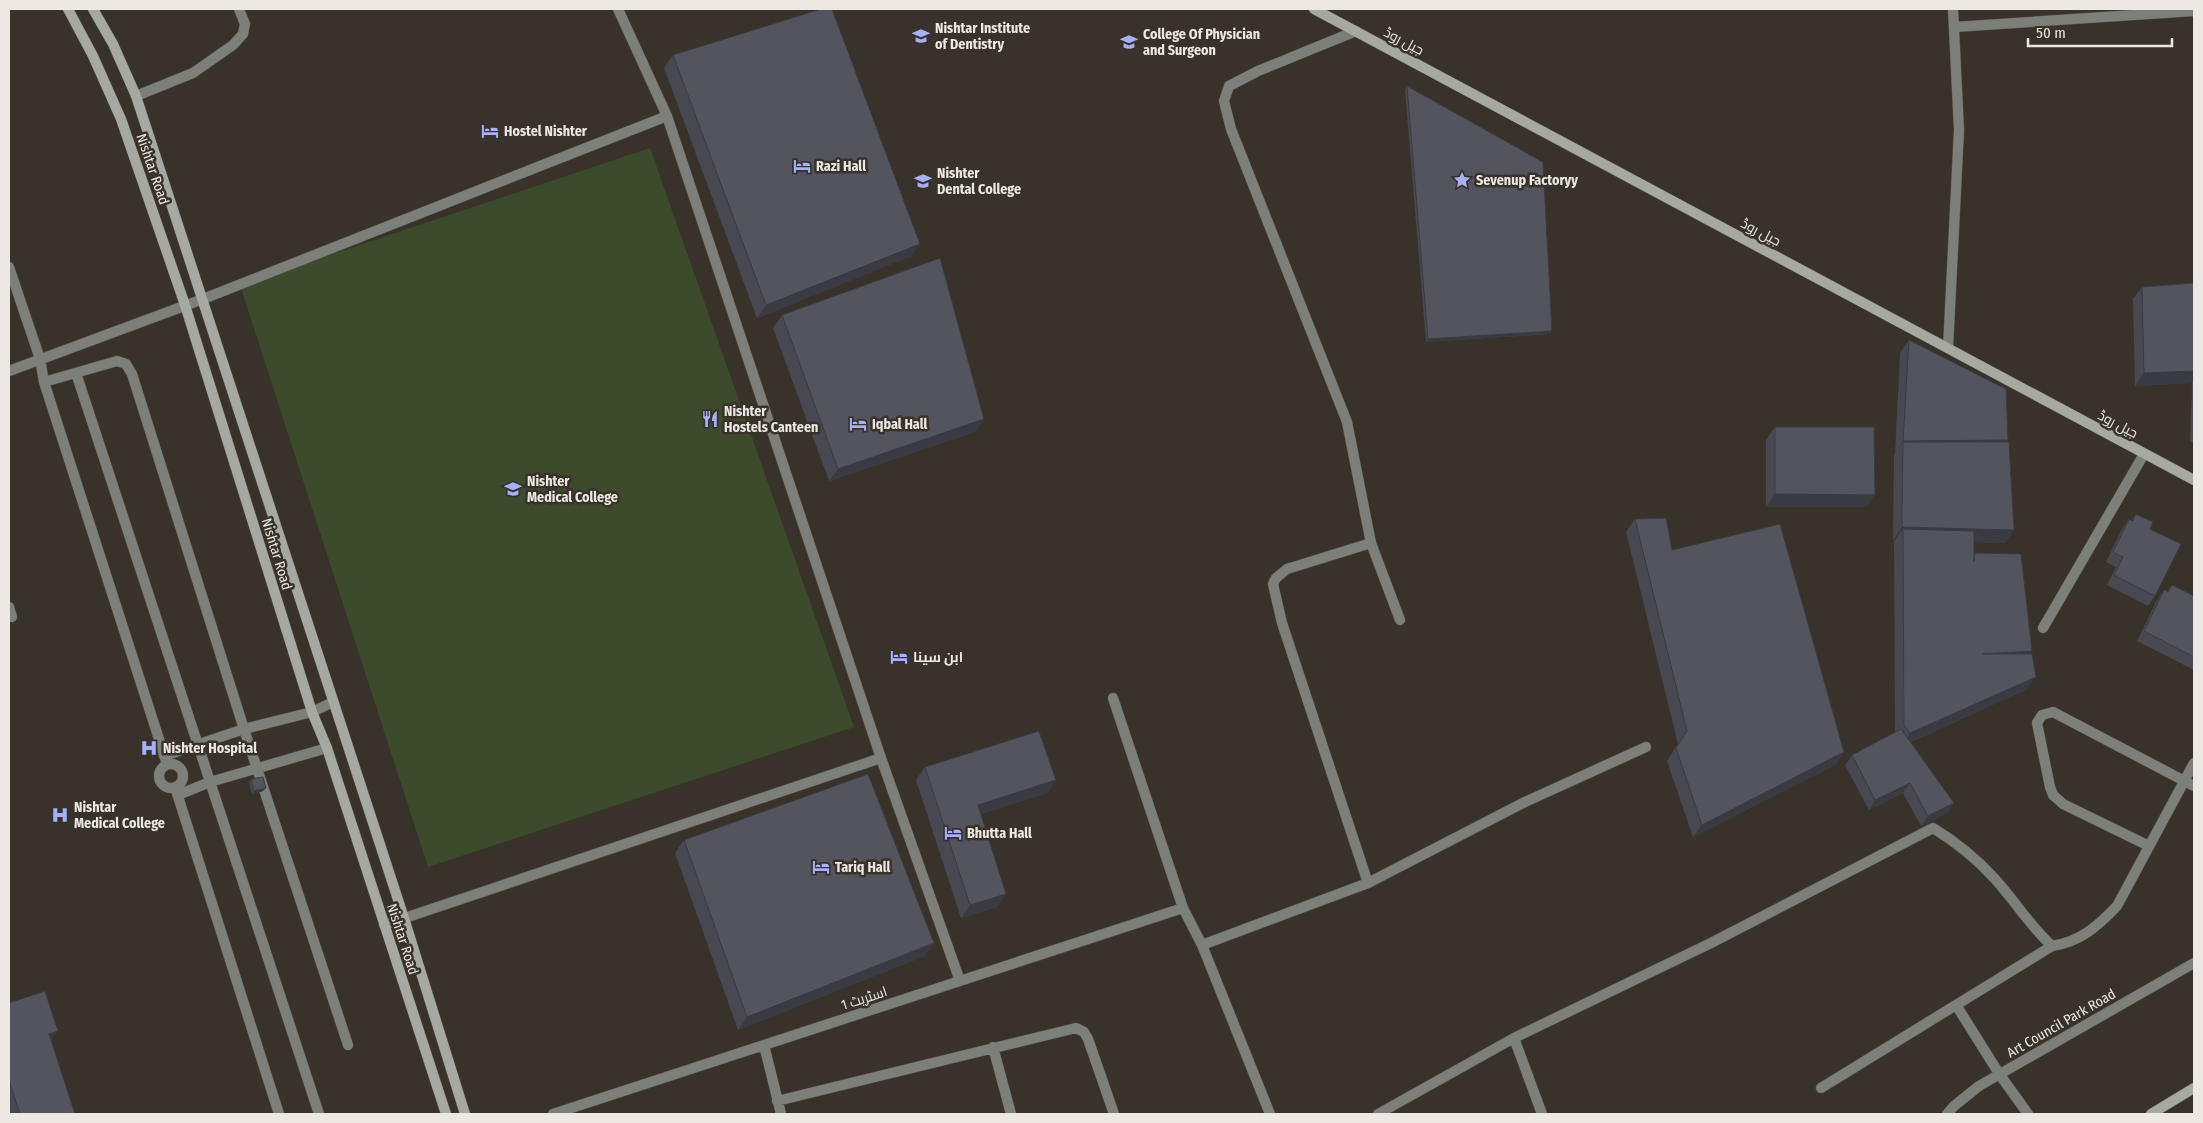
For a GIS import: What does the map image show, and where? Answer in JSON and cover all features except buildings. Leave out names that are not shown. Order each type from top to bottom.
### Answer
[{"type":"main road","name":"Nishtar Road","points":[[68,9],[93,56],[121,119],[185,305],[312,712],[327,748],[446,1114]]},
{"type":"main road","name":"Nishtar Road","points":[[93,9],[113,44],[136,96],[404,918],[465,1114]]},
{"type":"main road","name":"جیل روڈ","points":[[1314,9],[2194,480]]},
{"type":"main road","points":[[2151,1114],[2194,1088]]},
{"type":"street","points":[[136,96],[193,74],[234,45],[243,34],[245,24],[239,9]]},
{"type":"street","points":[[618,9],[667,116],[881,758],[960,981]]},
{"type":"street","points":[[1948,348],[1959,130],[1954,9]]},
{"type":"street","points":[[1955,27],[2124,12],[2194,11]]},
{"type":"street","points":[[1356,31],[1258,71],[1229,86],[1224,101],[1231,129],[1347,422],[1371,543],[1400,620]]},
{"type":"street","points":[[9,371],[203,299],[667,116]]},
{"type":"street","points":[[9,267],[40,359],[44,382],[166,760],[181,768],[183,776],[176,791],[279,1114]]},
{"type":"street","points":[[44,382],[117,361],[126,364],[132,374],[244,729],[348,1046]]},
{"type":"street","points":[[76,373],[320,1114]]},
{"type":"street","points":[[2043,628],[2144,454]]},
{"type":"street","points":[[1368,882],[1282,623],[1273,584],[1276,578],[1287,570],[1371,543]]},
{"type":"street","points":[[1113,698],[1183,908],[1202,944],[1270,1114]]},
{"type":"street","points":[[327,748],[176,791],[161,783],[159,776],[166,760],[198,745],[244,729],[312,712],[333,702]]},
{"type":"street","points":[[2149,846],[2063,804],[2053,795],[2036,724],[2042,715],[2053,712],[2194,786]]},
{"type":"street","points":[[1202,944],[1368,882],[1525,802],[1646,747]]},
{"type":"street","points":[[384,925],[881,758]]},
{"type":"street","points":[[1821,1088],[2052,946],[2068,944],[2101,923],[2117,906],[2194,763]]},
{"type":"street","points":[[1378,1114],[1514,1038],[1711,943],[1933,828],[1959,845],[1994,878],[2038,933],[2052,946]]},
{"type":"street","name":"اسٹریٹ 1","points":[[553,1114],[1183,908]]},
{"type":"street","name":"Art Council Park Road","points":[[1948,1114],[1954,1106],[1979,1086],[2194,963]]},
{"type":"street","points":[[1956,1005],[2000,1075],[2028,1114]]},
{"type":"street","points":[[778,1101],[1055,1032],[1080,1029],[1088,1039],[1114,1114]]},
{"type":"street","points":[[1514,1038],[1542,1114]]},
{"type":"street","points":[[764,1045],[781,1114]]},
{"type":"street","points":[[993,1047],[1011,1114]]},
{"type":"green space","points":[[650,148],[854,727],[428,867],[240,285]]},
{"type":"place","name":"Nishtar Institute of Dentistry","points":[[921,36]]},
{"type":"place","name":"College Of Physician and Surgeon","points":[[1129,42]]},
{"type":"place","name":"Hostel Nishter","points":[[490,131]]},
{"type":"place","name":"Razi Hall","points":[[802,166]]},
{"type":"place","name":"Sevenup Factoryy","points":[[1462,180]]},
{"type":"place","name":"Nishter Dental College","points":[[923,181]]},
{"type":"place","name":"Nishter Hostels Canteen","points":[[710,419]]},
{"type":"place","name":"Iqbal Hall","points":[[858,424]]},
{"type":"place","name":"Nishter Medical College","points":[[513,489]]},
{"type":"place","name":"ابن سینا","points":[[899,657]]},
{"type":"place","name":"Nishter Hospital","points":[[149,748]]},
{"type":"place","name":"Nishtar Medical College","points":[[60,815]]},
{"type":"place","name":"Bhutta Hall","points":[[953,833]]},
{"type":"place","name":"Tariq Hall","points":[[821,867]]}]
